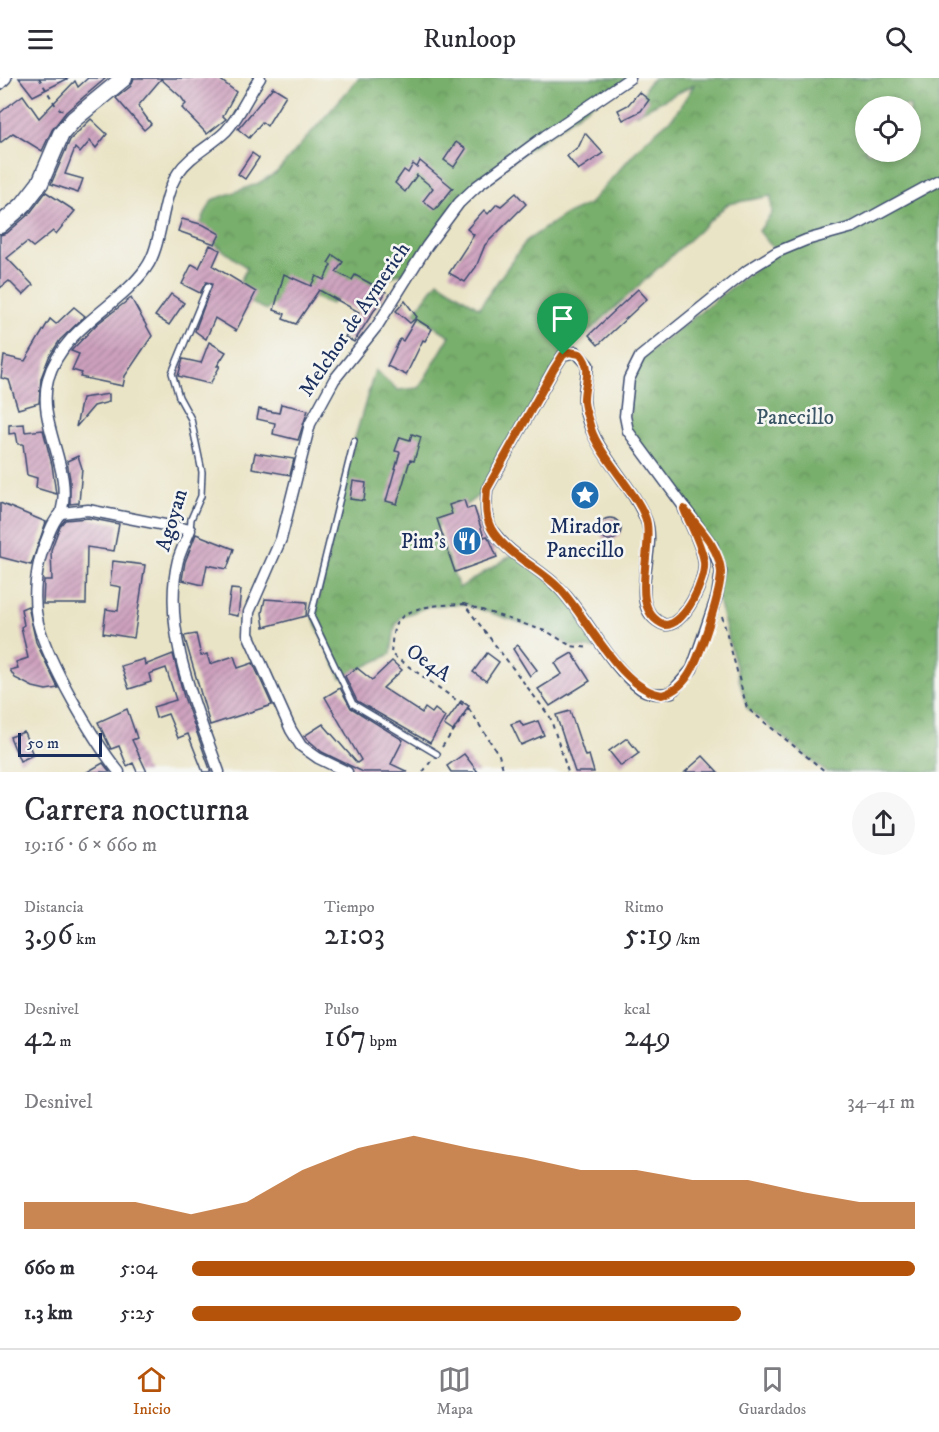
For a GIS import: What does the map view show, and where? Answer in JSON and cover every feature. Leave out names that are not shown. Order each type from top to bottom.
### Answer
[{"type":"street","points":[[0,84],[6,78]]},
{"type":"street","points":[[0,225],[22,205],[40,183],[61,134],[74,119],[124,78]]},
{"type":"street","points":[[61,513],[62,480],[46,416],[45,395],[56,359],[90,319],[148,266],[167,197],[178,172],[236,120],[260,78]]},
{"type":"street","name":"Melchor de Aymerich","points":[[347,772],[311,754],[298,741],[256,656],[247,629],[253,600],[278,550],[309,424],[334,380],[377,326],[427,246],[459,203],[477,186],[545,136],[630,78]]},
{"type":"street","points":[[684,509],[704,563],[688,610],[679,621],[665,625],[651,617],[645,606],[649,541],[647,521],[592,432],[584,402],[588,365],[576,352],[563,355],[487,489],[485,510],[493,532],[514,554],[560,588],[628,678],[643,690],[662,695],[672,692],[692,669],[717,596],[721,571],[712,545],[628,431],[625,416],[628,379],[640,357],[748,270],[777,252],[806,240],[853,227],[939,180]]},
{"type":"street","points":[[119,772],[105,754],[47,649],[37,620],[36,586],[39,556],[55,519],[61,513],[88,510],[190,530]]},
{"type":"street","name":"Agoyan","points":[[190,530],[178,559],[173,590],[175,632],[219,772]]},
{"type":"lane","name":"Agoyan","points":[[190,530],[190,519],[201,496],[202,472],[191,419],[179,398],[172,373],[208,286]]},
{"type":"lane","points":[[354,441],[311,616],[352,704],[437,754]]},
{"type":"path","points":[[39,78],[56,106],[74,119]]},
{"type":"path","points":[[717,596],[747,708],[826,772]]},
{"type":"path","points":[[464,604],[548,632],[571,646],[608,650]]},
{"type":"path","points":[[464,604],[550,717],[568,772]]},
{"type":"path","name":"Oe4A","points":[[464,604],[429,606],[401,617],[395,627],[391,654],[469,709]]},
{"type":"path","points":[[423,772],[469,709],[500,755],[504,772]]},
{"type":"green space","points":[[359,78],[629,78],[477,186],[412,270],[350,290],[331,304],[293,289],[267,310],[233,295],[247,268],[197,231],[212,200],[257,184],[276,173]]},
{"type":"green space","name":"Panecillo","points":[[654,78],[939,78],[939,772],[826,772],[747,708],[717,596],[721,571],[712,545],[628,431],[634,365],[776,252],[759,231],[772,213],[771,196],[728,204],[563,355],[487,489],[436,528],[459,588],[514,554],[560,588],[608,650],[571,646],[548,632],[464,604],[429,606],[401,617],[395,627],[391,654],[341,678],[314,620],[354,441],[375,370],[398,390],[419,388],[450,336],[414,313],[438,281],[479,308],[526,241],[563,216],[589,204],[645,141],[674,116],[694,85],[636,114],[646,86]]},
{"type":"building","points":[[19,78],[69,78],[33,96]]},
{"type":"building","points":[[88,78],[106,78],[66,112],[52,130],[42,151],[13,133],[0,143],[0,113],[23,95],[39,118],[75,81],[78,87]]},
{"type":"building","points":[[134,78],[218,78],[236,92],[223,116],[226,119],[207,134],[182,108],[186,104],[181,97],[161,79],[138,106],[151,124],[144,130],[116,98],[131,86]]},
{"type":"building","points":[[273,87],[286,95],[267,126],[262,122],[249,138],[238,129]]},
{"type":"building","points":[[639,92],[649,100],[641,111],[623,120],[618,110],[628,105]]},
{"type":"building","points":[[91,119],[107,134],[96,148],[90,141],[80,153],[75,148],[65,174],[83,179],[78,193],[51,184],[70,140]]},
{"type":"building","points":[[585,133],[603,153],[578,170],[567,156],[579,146]]},
{"type":"building","points":[[456,142],[466,149],[454,167],[444,160]]},
{"type":"building","points":[[252,153],[259,158],[245,179],[238,174]]},
{"type":"building","points":[[420,161],[453,188],[435,210],[423,201],[433,188],[417,175],[405,192],[395,183],[404,170],[408,173],[413,164],[417,167]]},
{"type":"building","points":[[46,192],[75,211],[56,234],[53,231],[33,247],[27,242],[7,258],[33,285],[23,295],[9,281],[0,288],[0,235],[7,233],[30,213]]},
{"type":"building","points":[[516,193],[526,204],[485,245],[476,267],[465,282],[449,273],[474,235],[467,229],[484,210],[488,214],[497,204],[501,206]]},
{"type":"building","points":[[182,219],[204,225],[220,234],[215,244],[178,231]]},
{"type":"building","points":[[210,245],[220,250],[213,266],[256,292],[236,331],[215,318],[206,339],[195,331],[212,284],[206,282],[200,293],[182,284],[192,264],[199,268]]},
{"type":"building","points":[[333,255],[343,262],[336,272],[352,280],[355,275],[386,292],[354,342],[345,337],[359,312],[319,290],[296,324],[283,319],[285,314],[274,310],[284,274],[311,286],[316,276],[324,280],[331,265],[328,263]]},
{"type":"building","points":[[638,289],[647,299],[598,345],[589,335]]},
{"type":"building","points":[[171,294],[184,303],[169,325],[155,316]]},
{"type":"building","points":[[131,298],[152,336],[125,376],[123,386],[80,377],[82,373],[72,370],[79,354],[71,351],[97,324]]},
{"type":"building","points":[[405,301],[417,317],[410,323],[396,311]]},
{"type":"building","points":[[74,307],[85,316],[60,340],[49,357],[41,378],[39,403],[18,409],[9,380],[1,378],[4,356],[25,361],[50,319],[56,324]]},
{"type":"building","points":[[416,319],[432,329],[425,341],[423,340],[406,375],[387,366],[400,339],[403,341]]},
{"type":"building","points":[[209,342],[226,352],[210,384],[178,376],[183,359],[201,363]]},
{"type":"building","points":[[109,394],[109,402],[94,406],[76,427],[82,398]]},
{"type":"building","points":[[281,404],[308,410],[298,440],[273,434],[275,423],[257,419],[259,409],[279,413]]},
{"type":"building","points":[[24,424],[25,432],[43,430],[52,465],[56,494],[36,488],[37,478],[27,475],[23,444],[18,444],[16,433],[9,434],[9,425]]},
{"type":"building","points":[[412,434],[421,437],[414,461],[410,460],[397,504],[386,501],[400,452],[395,451],[400,437],[410,440]]},
{"type":"building","points":[[255,453],[294,459],[290,475],[252,468]]},
{"type":"building","points":[[78,456],[82,468],[79,503],[70,504],[67,461]]},
{"type":"building","points":[[353,481],[366,483],[364,501],[350,499]]},
{"type":"building","points":[[464,500],[467,509],[474,507],[484,537],[487,536],[490,540],[497,557],[455,572],[437,519],[452,514],[449,505]]},
{"type":"building","points":[[0,503],[46,522],[31,565],[0,557]]},
{"type":"building","points":[[88,518],[119,524],[114,551],[87,547],[86,604],[43,604],[44,580],[52,580],[51,550],[60,526],[65,520]]},
{"type":"building","points":[[610,518],[618,521],[621,529],[618,537],[610,540],[602,537],[599,529],[602,521]]},
{"type":"building","points":[[196,534],[234,549],[227,569],[207,565],[203,585],[182,580],[185,562]]},
{"type":"building","points":[[113,561],[145,565],[134,638],[103,633],[106,609],[118,611],[121,587],[110,585]]},
{"type":"building","points":[[231,589],[241,590],[238,616],[227,614]]},
{"type":"building","points":[[265,599],[307,602],[306,616],[264,627],[262,613]]},
{"type":"building","points":[[28,606],[36,642],[58,688],[46,690],[33,687],[15,678],[10,670],[18,668],[16,662],[28,658],[21,627],[24,625],[21,609]]},
{"type":"building","points":[[196,634],[201,656],[207,654],[210,664],[234,656],[238,668],[253,663],[272,705],[210,725],[184,636]]},
{"type":"building","points":[[518,645],[537,670],[530,676],[513,649]]},
{"type":"building","points":[[487,653],[499,662],[486,681],[473,672]]},
{"type":"building","points":[[572,653],[590,681],[550,706],[538,689],[562,674],[555,663]]},
{"type":"building","points":[[173,654],[184,697],[211,772],[203,772],[188,734],[178,738],[168,714],[156,718],[153,707],[176,700],[166,668],[149,674],[151,682],[129,689],[121,666],[144,659],[145,665]]},
{"type":"building","points":[[392,661],[402,670],[383,688],[422,713],[425,708],[432,713],[435,709],[445,717],[430,743],[357,701],[345,676],[357,668],[372,680]]},
{"type":"building","points":[[340,688],[351,708],[403,740],[391,764],[408,772],[363,772],[322,752],[304,736],[323,724],[357,763],[361,760],[325,697]]},
{"type":"building","points":[[461,701],[469,706],[453,731],[444,725]]},
{"type":"building","points":[[127,709],[137,738],[132,740],[147,772],[137,772],[133,763],[127,766],[119,746],[111,749],[98,722]]},
{"type":"building","points":[[570,711],[585,756],[589,755],[594,772],[575,772],[556,715]]},
{"type":"building","points":[[520,721],[523,726],[538,721],[544,735],[521,745],[511,724]]},
{"type":"building","points":[[24,732],[33,755],[20,761],[10,737]]},
{"type":"building","points":[[627,738],[639,753],[621,766],[609,751]]},
{"type":"building","points":[[464,754],[478,772],[451,772],[447,766]]},
{"type":"building","points":[[703,756],[718,772],[685,772]]},
{"type":"building","points":[[103,763],[110,772],[87,772]]},
{"type":"place","name":"Mirador Panecillo","points":[[585,495]]},
{"type":"place","name":"Pim's","points":[[467,541]]},
{"type":"route","points":[[576,352],[588,365],[584,402],[592,432],[647,521],[649,541],[645,606],[651,617],[665,625],[673,625],[679,621],[688,610],[703,573],[704,563],[701,552],[684,509],[712,545],[721,571],[717,596],[692,669],[681,685],[672,692],[662,695],[652,694],[628,678],[560,588],[514,554],[493,532],[485,510],[487,489],[563,355],[576,352]]}]
